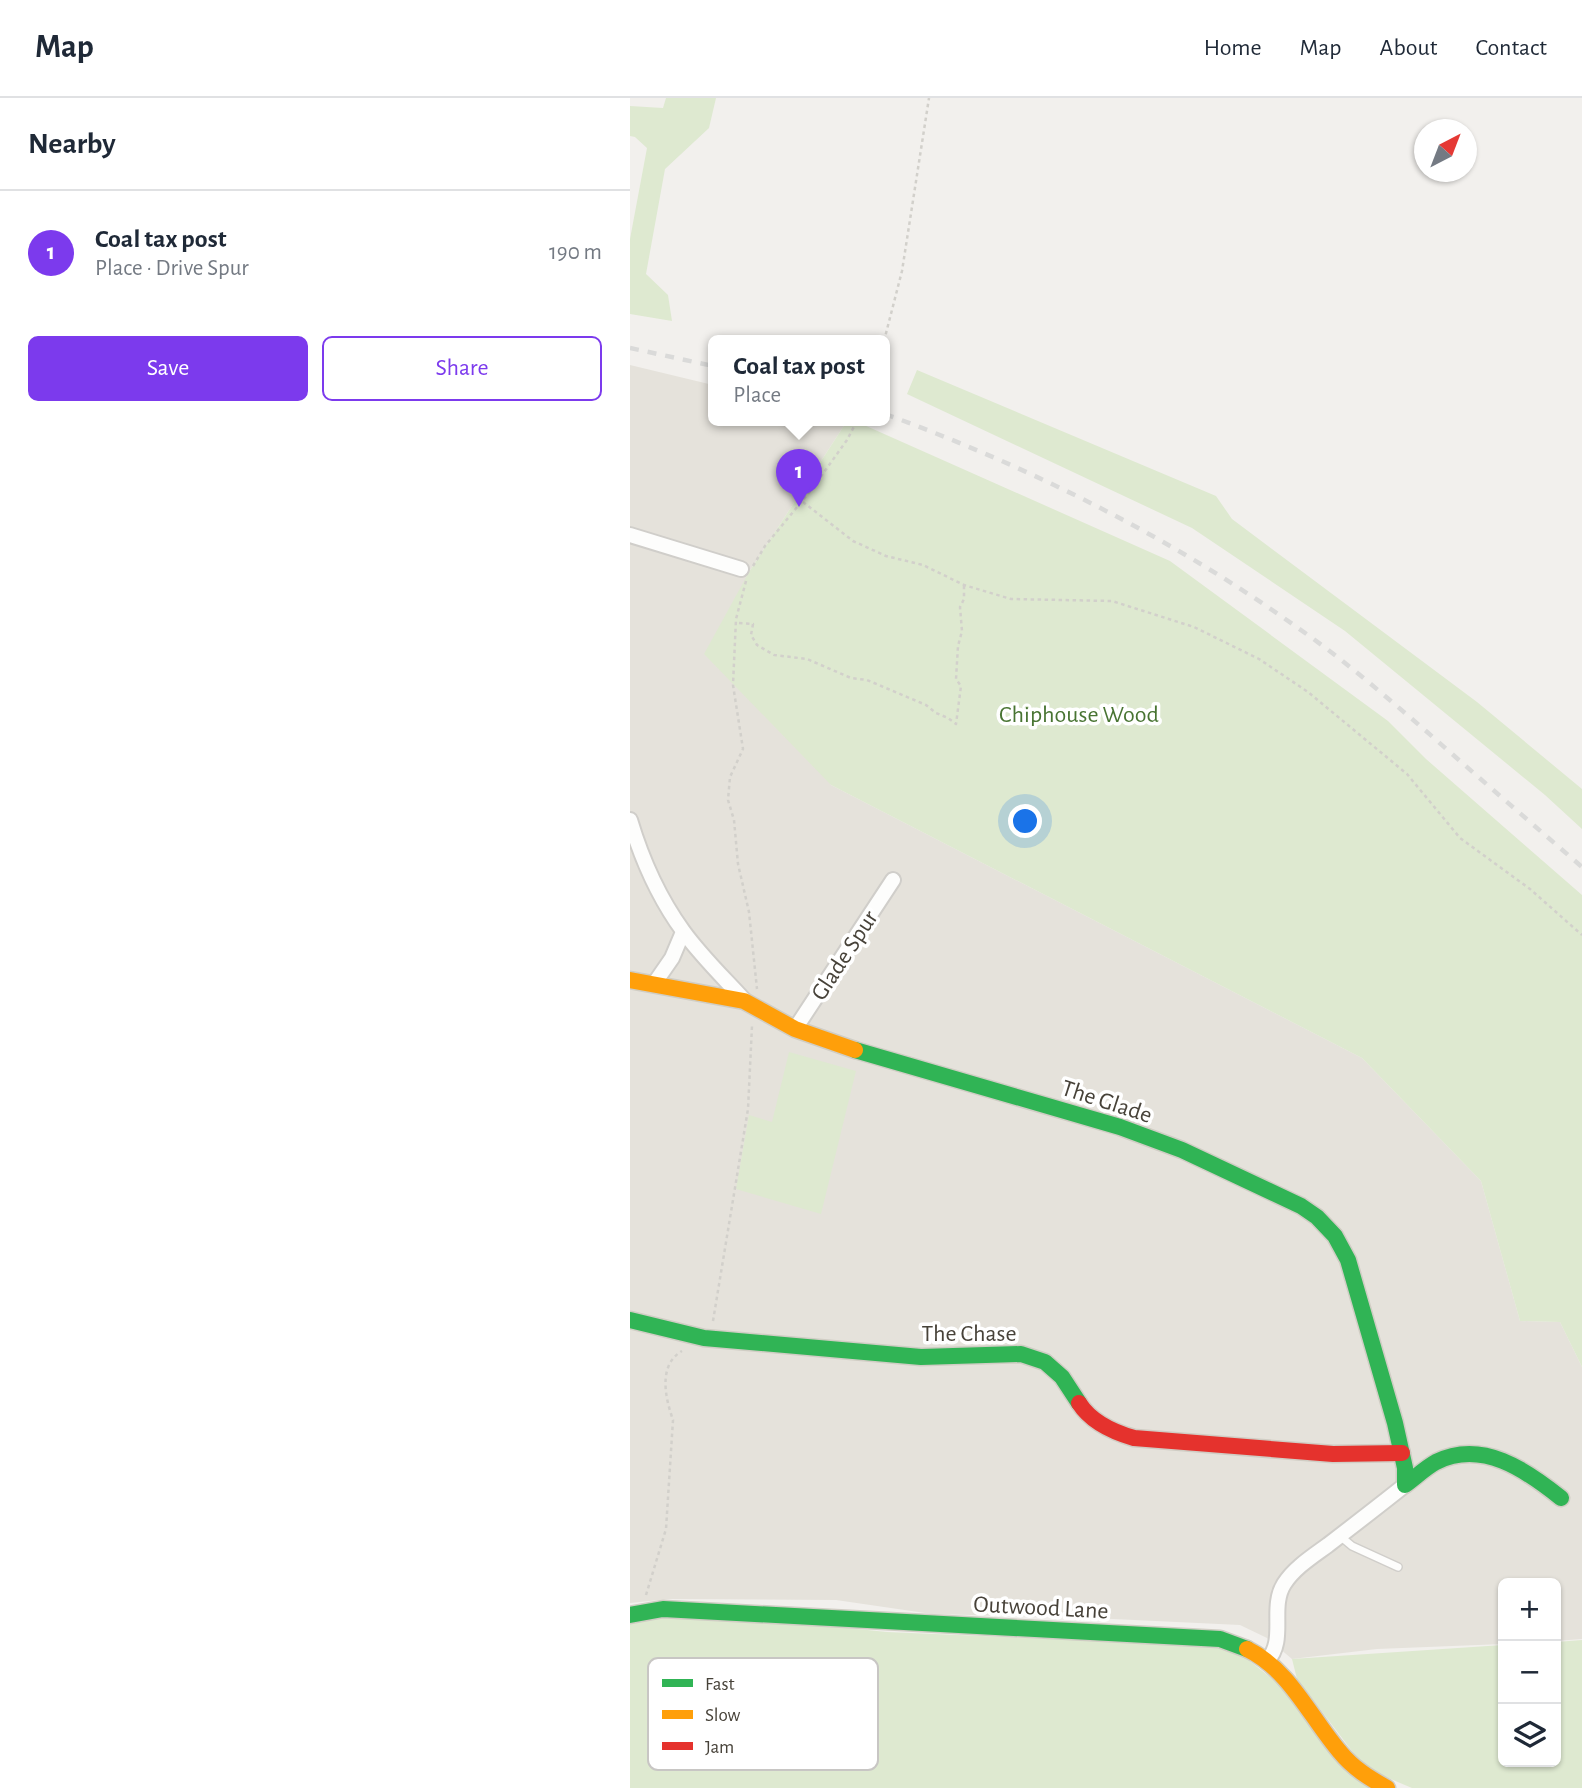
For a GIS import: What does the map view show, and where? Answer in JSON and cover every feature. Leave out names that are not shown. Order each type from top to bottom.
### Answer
[{"type":"street","points":[[630,535],[741,569]]},
{"type":"street","points":[[630,820],[639,854],[683,932],[749,1004]]},
{"type":"street","name":"Glade Spur","points":[[795,1029],[893,880]]},
{"type":"street","points":[[654,984],[672,958],[683,932]]},
{"type":"street","name":"The Glade","points":[[630,980],[749,1004],[795,1029],[860,1052],[1120,1127],[1182,1150],[1318,1216],[1341,1244],[1348,1260],[1402,1453],[1405,1485]]},
{"type":"street","name":"The Chase","points":[[630,1320],[704,1338],[921,1357],[1021,1354],[1045,1362],[1062,1377],[1086,1414],[1117,1433],[1134,1438],[1333,1454],[1402,1453]]},
{"type":"street","points":[[1267,1661],[1274,1653],[1278,1636],[1278,1598],[1284,1584],[1306,1562],[1436,1462],[1463,1454],[1510,1462],[1525,1470],[1561,1498]]},
{"type":"street","name":"Outwood Lane","points":[[636,1614],[663,1609],[1220,1639],[1245,1647],[1267,1661],[1297,1692],[1343,1757],[1366,1777],[1387,1788]]},
{"type":"lane","points":[[1340,1536],[1352,1546],[1398,1567]]},
{"type":"path","points":[[886,335],[902,271],[929,98]]},
{"type":"path","points":[[636,1614],[666,1528],[673,1420],[667,1403],[665,1375],[669,1360],[704,1338],[711,1328],[748,1110],[749,1004],[758,997],[749,912],[738,864],[734,820],[728,800],[730,777],[744,749],[733,685],[739,606],[749,572],[765,546],[803,502],[854,426]]},
{"type":"path","points":[[803,502],[853,541],[886,556],[923,565],[964,585],[1011,599],[1112,601],[1194,627],[1259,659],[1308,692],[1406,774],[1460,838],[1530,888],[1582,935]]},
{"type":"path","points":[[738,623],[753,624],[751,635],[757,645],[774,655],[807,659],[851,678],[867,680],[926,705],[956,724],[961,686],[956,679],[958,646],[962,631],[960,607],[964,599],[964,585]]},
{"type":"shaded area","points":[[630,365],[708,384],[708,426],[844,426],[749,572],[831,785],[1362,1058],[1481,1181],[1520,1321],[1560,1322],[1582,1367],[1582,1639],[1561,1641],[1561,1578],[1498,1578],[1498,1644],[1377,1649],[1292,1659],[1267,1638],[1240,1625],[932,1614],[836,1600],[669,1599],[630,1603]]},
{"type":"green space","points":[[666,98],[716,98],[709,128],[665,169],[646,274],[668,295],[672,321],[630,314],[630,239],[647,148],[630,136],[630,106],[663,108]]},
{"type":"green space","points":[[917,370],[1216,496],[1232,519],[1477,702],[1582,789],[1582,829],[1545,795],[1345,631],[1192,528],[907,394]]},
{"type":"green space","name":"Chiphouse Wood","points":[[844,426],[866,426],[1170,561],[1388,721],[1426,759],[1582,895],[1582,1367],[1560,1322],[1520,1321],[1481,1181],[1362,1058],[831,785],[704,654],[749,572]]},
{"type":"green space","points":[[789,1052],[856,1071],[821,1214],[736,1189],[749,1115],[772,1122]]},
{"type":"green space","points":[[663,1609],[887,1632],[1217,1646],[1246,1658],[1280,1685],[1373,1788],[630,1788],[630,1615]]},
{"type":"green space","points":[[1582,1640],[1582,1788],[1412,1788],[1374,1772],[1355,1755],[1297,1679],[1292,1659],[1498,1645],[1498,1767],[1561,1767],[1561,1642]]},
{"type":"railway","points":[[630,348],[708,365]]},
{"type":"railway","points":[[890,416],[993,457],[1099,507],[1201,564],[1250,595],[1364,678],[1582,867]]},
{"type":"traffic: fast","points":[[855,1050],[1120,1127],[1182,1150],[1301,1206],[1317,1217],[1335,1236],[1348,1260],[1395,1423],[1405,1468],[1405,1485],[1436,1462],[1470,1454],[1487,1456],[1518,1468],[1561,1498]]},
{"type":"traffic: fast","points":[[630,1320],[704,1338],[921,1357],[1021,1354],[1045,1362],[1062,1377],[1079,1403]]},
{"type":"traffic: fast","points":[[630,1615],[663,1609],[1220,1639],[1247,1649]]},
{"type":"traffic: slow","points":[[630,980],[744,1001],[795,1029],[855,1050]]},
{"type":"traffic: slow","points":[[1247,1649],[1262,1658],[1287,1682],[1345,1758],[1387,1788]]},
{"type":"traffic: jam","points":[[1079,1403],[1090,1416],[1103,1425],[1134,1438],[1333,1454],[1402,1453]]},
{"type":"place","name":"Coal tax post","points":[[799,507]]}]
